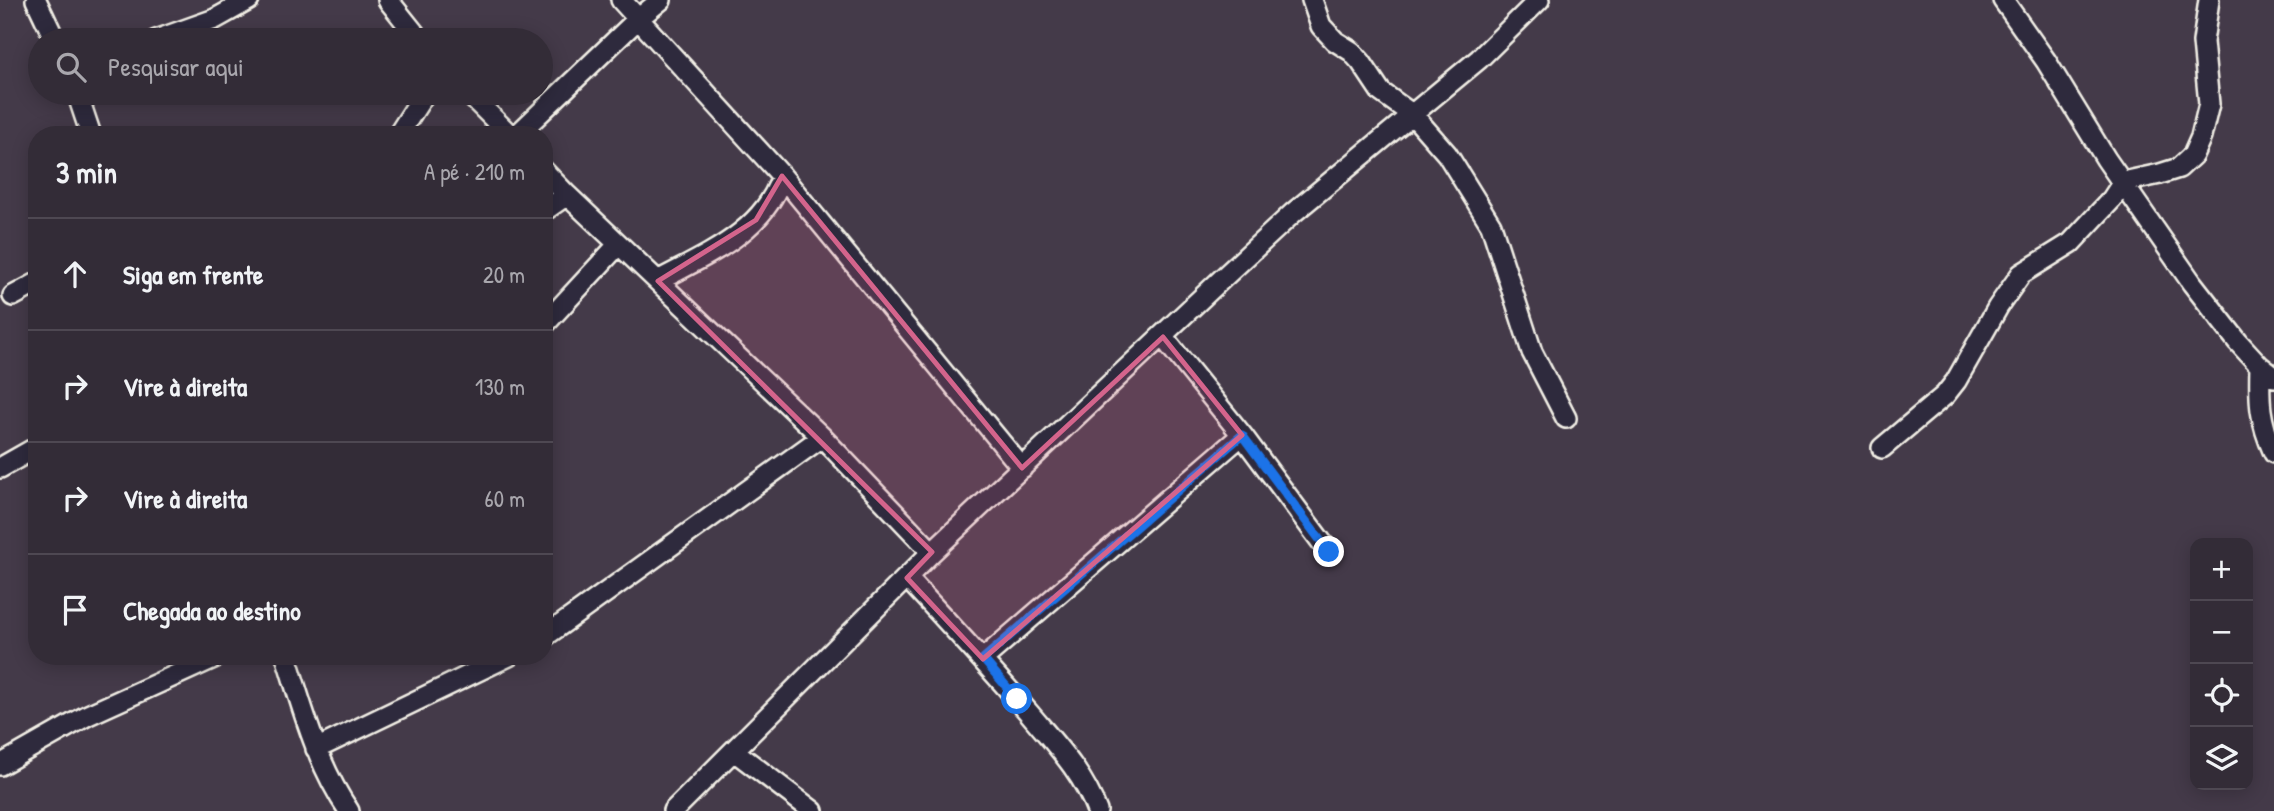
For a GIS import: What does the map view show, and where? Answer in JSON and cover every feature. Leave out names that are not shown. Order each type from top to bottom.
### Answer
[{"type":"street","points":[[36,0],[49,28]]},
{"type":"street","points":[[190,28],[215,19],[250,0]]},
{"type":"street","points":[[388,0],[410,28]]},
{"type":"street","points":[[621,0],[782,176],[1022,468]]},
{"type":"street","points":[[553,100],[661,0]]},
{"type":"street","points":[[1312,0],[1321,26],[1335,41],[1352,51],[1381,92],[1413,115],[1447,154],[1491,225],[1532,352],[1566,418]]},
{"type":"street","points":[[673,811],[932,552],[1293,213],[1479,59],[1539,0]]},
{"type":"street","points":[[2003,0],[2046,61],[2106,159],[2192,283],[2267,372],[2259,398],[2263,428],[2274,453]]},
{"type":"street","points":[[1882,448],[1951,388],[1998,307],[2021,274],[2071,243],[2112,199],[2123,182],[2179,168],[2193,155],[2201,137],[2209,104],[2203,41],[2208,0]]},
{"type":"street","points":[[81,105],[88,126]]},
{"type":"street","points":[[404,126],[417,105]]},
{"type":"street","points":[[480,105],[501,126]]},
{"type":"street","points":[[526,126],[548,105]]},
{"type":"street","points":[[657,281],[731,240],[756,220],[776,194],[782,176]]},
{"type":"street","points":[[553,181],[821,437],[932,552]]},
{"type":"street","points":[[553,204],[566,195]]},
{"type":"street","points":[[553,315],[618,245]]},
{"type":"street","points":[[13,296],[28,288]]},
{"type":"street","points":[[1163,337],[1242,435],[1329,552]]},
{"type":"street","points":[[983,659],[1242,435]]},
{"type":"street","points":[[553,631],[821,437]]},
{"type":"street","points":[[0,468],[28,452]]},
{"type":"street","points":[[907,578],[983,659],[1069,761],[1089,788],[1097,811]]},
{"type":"street","points":[[0,765],[88,715],[198,665]]},
{"type":"street","points":[[289,665],[316,749],[332,786],[349,811]]},
{"type":"street","points":[[316,749],[490,665]]},
{"type":"street","points":[[734,751],[813,811]]},
{"type":"highlighted area","points":[[782,176],[1022,468],[1163,337],[1242,435],[983,659],[907,578],[932,552],[658,281],[756,220]]},
{"type":"route","points":[[1017,699],[983,659],[1242,435],[1329,552]]}]
